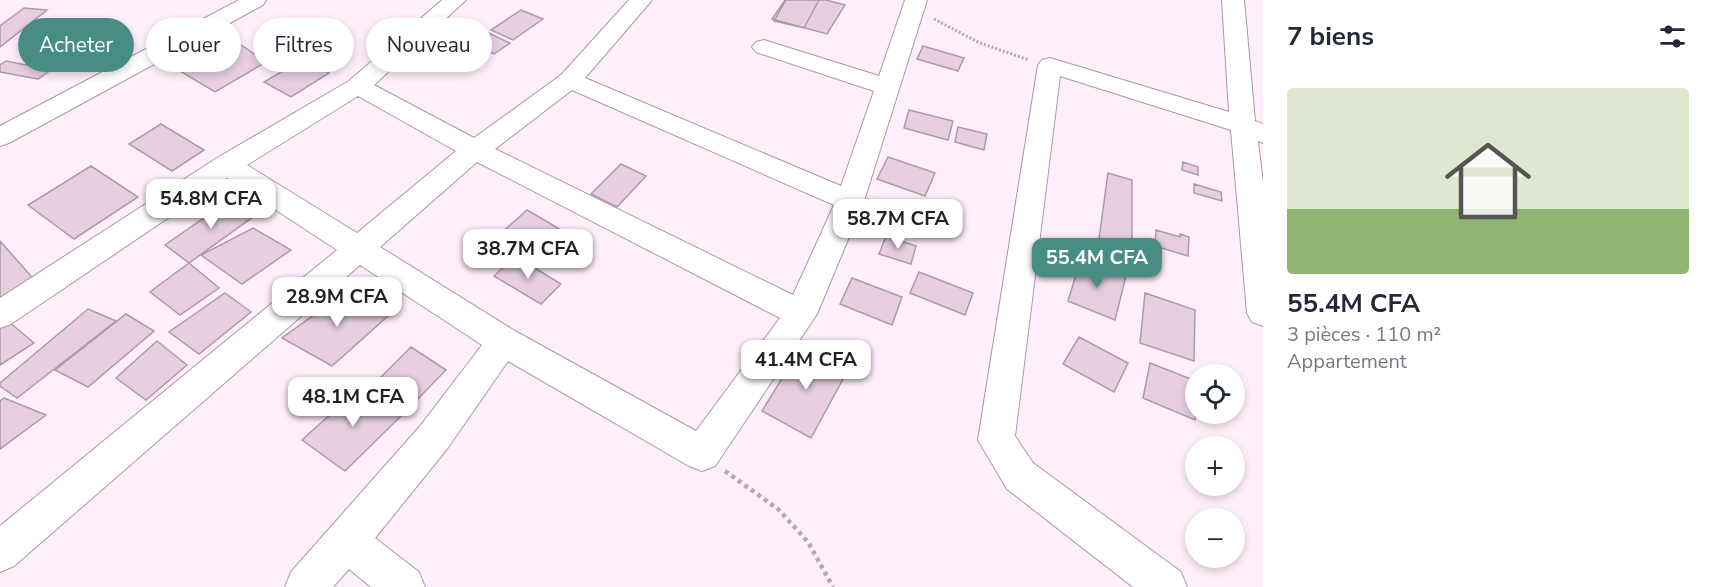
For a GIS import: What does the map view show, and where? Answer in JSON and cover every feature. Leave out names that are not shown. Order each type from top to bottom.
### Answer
[{"type":"street","points":[[0,137],[255,0]]},
{"type":"street","points":[[0,315],[227,165],[358,86],[455,0]]},
{"type":"street","points":[[0,552],[475,150],[570,80],[641,0]]},
{"type":"street","points":[[1233,0],[1253,130],[1263,313]]},
{"type":"street","points":[[227,165],[503,341],[702,454],[801,314],[850,201],[915,2]]},
{"type":"street","points":[[764,47],[888,87]]},
{"type":"street","points":[[1166,587],[1020,476],[996,440],[1050,65],[1253,130]]},
{"type":"street","points":[[570,80],[850,201]]},
{"type":"street","points":[[358,86],[475,150],[801,314]]},
{"type":"street","points":[[306,587],[405,475],[471,391],[503,341]]},
{"type":"street","points":[[346,541],[405,587]]},
{"type":"path","points":[[915,2],[951,30],[980,43],[1050,65]]},
{"type":"path","points":[[702,454],[778,509],[808,542],[833,587]]},
{"type":"building","points":[[785,0],[826,0],[845,5],[827,34],[772,19]]},
{"type":"building","points":[[786,0],[819,0],[804,28],[774,21]]},
{"type":"building","points":[[24,8],[47,10],[37,18],[18,18],[18,33],[0,47],[0,26]]},
{"type":"building","points":[[521,10],[543,19],[513,40],[492,29]]},
{"type":"building","points":[[492,35],[510,43],[492,53]]},
{"type":"building","points":[[241,45],[253,53],[253,70],[215,92],[182,72],[241,72]]},
{"type":"building","points":[[923,46],[964,58],[958,71],[917,59]]},
{"type":"building","points":[[6,61],[18,63],[18,72],[48,72],[38,79],[0,72],[0,65]]},
{"type":"building","points":[[281,72],[329,73],[291,97],[264,82]]},
{"type":"building","points":[[909,110],[953,121],[948,140],[904,128]]},
{"type":"building","points":[[161,124],[204,150],[172,171],[129,144]]},
{"type":"building","points":[[958,127],[987,134],[984,150],[955,142]]},
{"type":"building","points":[[888,157],[935,173],[925,196],[877,179]]},
{"type":"building","points":[[1183,162],[1198,167],[1198,175],[1182,170]]},
{"type":"building","points":[[621,164],[646,176],[617,207],[591,194]]},
{"type":"building","points":[[91,166],[138,197],[74,239],[28,205]]},
{"type":"building","points":[[1108,173],[1132,180],[1132,250],[1099,239]]},
{"type":"building","points":[[1194,184],[1221,192],[1222,201],[1194,193]]},
{"type":"building","points":[[234,197],[257,214],[189,263],[165,245]]},
{"type":"building","points":[[527,210],[580,241],[553,266],[500,234]]},
{"type":"building","points":[[253,228],[291,250],[242,284],[201,255]]},
{"type":"building","points":[[1156,230],[1180,237],[1180,234],[1189,237],[1188,256],[1155,246]]},
{"type":"building","points":[[886,236],[916,246],[911,264],[879,254]]},
{"type":"building","points":[[0,241],[38,284],[0,306]]},
{"type":"building","points":[[515,256],[561,284],[541,304],[494,276]]},
{"type":"building","points":[[1081,258],[1126,276],[1115,320],[1068,301]]},
{"type":"building","points":[[189,263],[219,288],[180,315],[150,292]]},
{"type":"building","points":[[919,272],[973,293],[965,315],[910,293]]},
{"type":"building","points":[[852,278],[902,297],[892,325],[840,304]]},
{"type":"building","points":[[350,289],[388,316],[332,366],[282,338]]},
{"type":"building","points":[[225,293],[251,312],[199,354],[169,332]]},
{"type":"building","points":[[1145,293],[1195,310],[1194,361],[1140,343]]},
{"type":"building","points":[[88,309],[116,321],[17,398],[0,386],[0,383]]},
{"type":"building","points":[[126,314],[154,331],[88,387],[55,370]]},
{"type":"building","points":[[8,321],[34,343],[0,365],[0,326]]},
{"type":"building","points":[[1079,337],[1128,363],[1114,392],[1063,364]]},
{"type":"building","points":[[157,341],[187,365],[146,400],[116,378]]},
{"type":"building","points":[[803,344],[849,368],[811,438],[762,411]]},
{"type":"building","points":[[411,347],[446,370],[405,412],[367,391]]},
{"type":"building","points":[[1150,363],[1185,377],[1185,416],[1143,398]]},
{"type":"building","points":[[361,387],[405,412],[345,471],[302,440]]},
{"type":"building","points":[[4,398],[46,415],[0,449],[0,401]]}]
